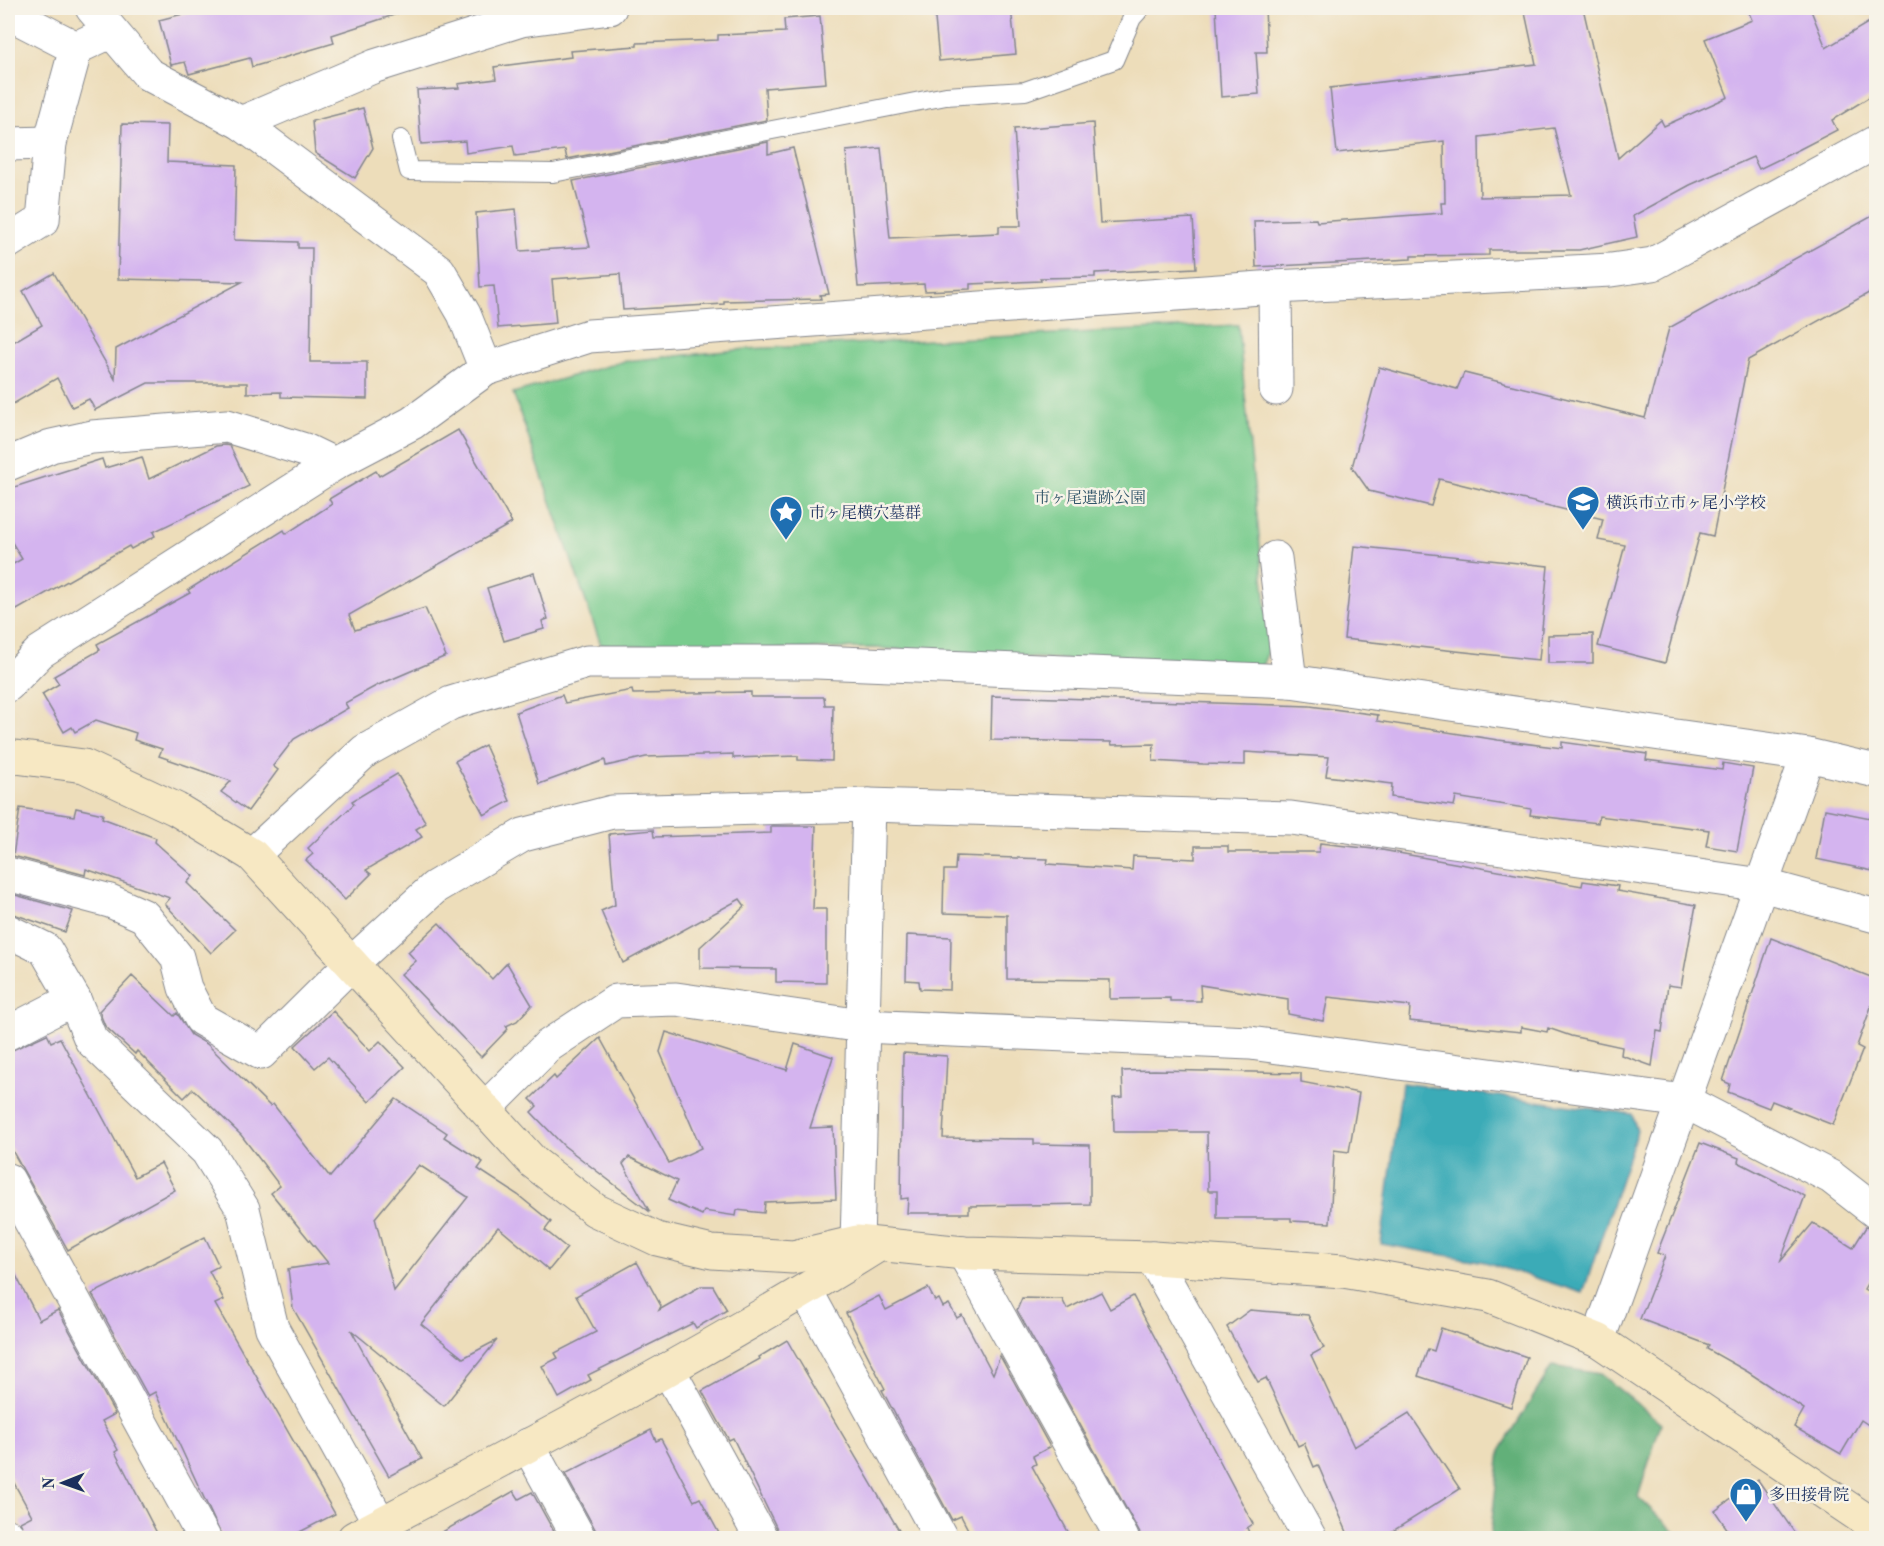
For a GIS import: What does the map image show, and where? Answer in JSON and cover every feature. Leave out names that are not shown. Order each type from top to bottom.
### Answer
[{"type":"street","points":[[241,123],[375,66],[510,24],[610,8]]},
{"type":"street","points":[[8,18],[18,18],[76,48]]},
{"type":"street","points":[[8,242],[43,220],[50,143],[76,48],[101,20],[148,74],[241,123],[440,272],[464,314],[486,369]]},
{"type":"street","points":[[8,685],[40,651],[334,464],[412,423],[486,369],[589,336],[1275,287],[1611,270],[1653,264],[1876,142]]},
{"type":"street","points":[[8,144],[50,143]]},
{"type":"street","points":[[1275,287],[1276,389]]},
{"type":"street","points":[[8,464],[51,446],[92,437],[227,426],[305,450],[334,464]]},
{"type":"street","points":[[1275,558],[1290,681]]},
{"type":"street","points":[[252,855],[365,751],[451,703],[587,662],[816,662],[1290,681],[1808,755],[1876,771]]},
{"type":"street","points":[[1598,1340],[1808,755]]},
{"type":"street","points":[[8,756],[84,766],[176,809],[252,855],[533,1162],[595,1209],[657,1239],[712,1252],[793,1257],[869,1243],[964,1253],[1153,1258],[1343,1271],[1488,1296],[1598,1340],[1876,1527]]},
{"type":"street","points":[[869,805],[862,1026],[869,1243]]},
{"type":"street","points":[[8,874],[110,901],[144,916],[177,957],[185,988],[201,1019],[261,1053],[351,964],[435,887],[523,835],[612,812],[869,805],[1291,818],[1762,885],[1876,916]]},
{"type":"street","points":[[8,931],[45,949],[74,999],[91,1040],[207,1151],[243,1209],[272,1328],[374,1534],[806,1290],[869,1243]]},
{"type":"street","points":[[8,1033],[74,999]]},
{"type":"street","points":[[485,1108],[548,1046],[616,1001],[676,999],[862,1026],[1250,1043],[1683,1101],[1831,1177],[1876,1212]]},
{"type":"street","points":[[8,1180],[204,1539]]},
{"type":"street","points":[[964,1253],[1122,1539]]},
{"type":"street","points":[[1153,1258],[1310,1539]]},
{"type":"street","points":[[806,1290],[941,1539]]},
{"type":"street","points":[[668,1369],[761,1539]]},
{"type":"street","points":[[528,1445],[579,1539]]},
{"type":"lane","points":[[401,139],[409,171],[553,173],[946,96],[1026,91],[1114,60],[1132,18],[1141,8]]},
{"type":"green space","name":"市ヶ尾遺跡公園","points":[[1238,325],[1270,647],[1261,668],[1089,661],[874,648],[727,650],[601,645],[513,393],[625,361],[747,349]]},
{"type":"green space","points":[[1552,1366],[1600,1374],[1661,1423],[1638,1497],[1681,1538],[1490,1538],[1500,1451]]},
{"type":"water","points":[[1402,1083],[1632,1114],[1637,1131],[1583,1293],[1485,1262],[1381,1244]]},
{"type":"building","points":[[206,8],[396,8],[397,14],[332,35],[334,43],[252,67],[250,58],[189,74],[185,62],[171,65],[159,20]]},
{"type":"building","points":[[934,8],[1011,8],[1016,54],[939,61]]},
{"type":"building","points":[[1216,8],[1265,8],[1267,52],[1256,52],[1259,94],[1221,97]]},
{"type":"building","points":[[1524,8],[1583,8],[1618,158],[1661,120],[1664,126],[1728,97],[1705,39],[1752,20],[1747,8],[1810,8],[1826,48],[1876,18],[1876,93],[1832,120],[1837,130],[1759,169],[1753,157],[1690,185],[1633,216],[1637,237],[1579,250],[1489,250],[1489,255],[1411,256],[1411,259],[1256,267],[1254,221],[1316,219],[1317,222],[1442,213],[1441,203],[1445,203],[1444,141],[1337,153],[1330,88],[1536,64]],"holes":[[[1554,128],[1571,195],[1480,197],[1479,137]]]},
{"type":"building","points":[[820,16],[826,83],[765,88],[767,120],[567,159],[565,150],[515,156],[513,146],[466,153],[465,141],[421,144],[417,90],[459,88],[458,84],[496,79],[494,67],[571,57],[570,51],[637,46],[637,43],[718,40],[718,35],[785,32],[784,19]]},
{"type":"building","points":[[363,108],[373,148],[355,178],[315,153],[312,121]]},
{"type":"building","points":[[1093,123],[1100,223],[1193,218],[1196,268],[1095,273],[1095,277],[1040,278],[1041,281],[970,284],[970,289],[925,291],[924,284],[858,287],[846,151],[881,148],[890,238],[999,233],[999,226],[1021,226],[1014,129]]},
{"type":"building","points":[[122,124],[168,125],[167,162],[236,165],[234,240],[298,242],[298,248],[312,248],[310,362],[367,362],[367,399],[281,397],[281,392],[247,393],[247,383],[148,383],[95,410],[89,399],[72,407],[57,378],[8,407],[8,345],[42,325],[23,291],[54,273],[115,379],[116,349],[242,282],[118,279]]},
{"type":"building","points":[[768,142],[768,154],[793,148],[829,294],[820,295],[821,299],[724,301],[724,304],[623,310],[620,274],[552,279],[556,323],[498,328],[494,286],[480,287],[476,213],[516,209],[520,251],[590,247],[573,181]]},
{"type":"building","points":[[1876,214],[1876,289],[1748,360],[1713,536],[1700,533],[1665,663],[1598,646],[1625,545],[1598,540],[1603,519],[1439,479],[1431,506],[1369,491],[1352,467],[1379,367],[1457,389],[1464,373],[1645,418],[1669,328]]},
{"type":"building","points":[[458,430],[512,523],[349,615],[355,630],[425,608],[446,656],[376,686],[345,703],[348,708],[294,739],[273,766],[278,770],[248,811],[221,792],[231,781],[159,756],[162,749],[134,740],[136,733],[96,720],[75,732],[72,727],[64,732],[42,694],[59,684],[54,676],[100,650],[97,644],[190,593],[188,590],[284,530],[286,534],[332,504],[329,499],[376,471],[379,476]]},
{"type":"building","points":[[216,446],[230,446],[249,486],[153,532],[155,536],[131,549],[129,546],[8,615],[8,567],[22,559],[8,536],[8,489],[102,459],[105,468],[142,457],[149,479]]},
{"type":"building","points":[[1354,546],[1548,566],[1539,660],[1344,639]]},
{"type":"building","points":[[534,573],[548,619],[542,621],[544,629],[504,641],[487,588]]},
{"type":"building","points":[[1593,634],[1593,663],[1548,663],[1548,635]]},
{"type":"building","points":[[632,690],[633,694],[751,692],[751,697],[824,697],[825,705],[833,705],[832,761],[798,760],[798,756],[733,758],[733,754],[646,757],[606,766],[605,760],[539,784],[516,712],[562,695],[565,703]]},
{"type":"building","points":[[992,696],[1310,706],[1378,715],[1377,721],[1498,740],[1562,748],[1562,742],[1647,754],[1646,760],[1722,770],[1723,763],[1753,768],[1737,851],[1706,846],[1709,830],[1599,816],[1598,823],[1530,815],[1531,809],[1456,797],[1454,806],[1391,797],[1392,784],[1326,776],[1329,757],[1245,752],[1245,765],[1203,764],[1153,761],[1154,744],[1112,745],[1111,742],[991,740]]},
{"type":"building","points":[[485,745],[510,801],[484,815],[455,761]]},
{"type":"building","points":[[397,774],[426,823],[416,829],[422,837],[366,870],[371,874],[345,900],[306,860],[313,854],[308,848],[354,804],[352,801]]},
{"type":"building","points":[[20,808],[74,816],[76,808],[103,814],[102,818],[156,838],[155,842],[193,876],[187,883],[235,930],[211,953],[165,904],[170,898],[86,869],[85,875],[13,856]]},
{"type":"building","points":[[1825,809],[1876,819],[1876,851],[1873,871],[1816,859]]},
{"type":"building","points":[[771,826],[816,826],[813,909],[826,909],[826,983],[776,982],[776,969],[700,968],[700,947],[745,906],[740,899],[623,963],[601,911],[615,905],[609,834],[653,830],[654,837],[771,833]]},
{"type":"building","points":[[1320,843],[1382,850],[1582,886],[1583,881],[1618,886],[1617,891],[1696,905],[1681,987],[1668,985],[1662,1032],[1657,1031],[1652,1066],[1621,1055],[1622,1047],[1571,1036],[1548,1028],[1547,1032],[1521,1027],[1521,1032],[1409,1021],[1410,1006],[1328,997],[1323,1021],[1288,1014],[1288,999],[1200,985],[1201,1001],[1170,1001],[1170,998],[1110,999],[1110,980],[1007,979],[1007,915],[943,913],[944,870],[955,870],[956,856],[1048,859],[1047,864],[1132,870],[1133,856],[1195,859],[1195,846],[1228,846],[1228,852],[1319,852]]},
{"type":"building","points":[[8,893],[73,911],[65,932],[8,912]]},
{"type":"building","points":[[439,923],[492,979],[507,963],[532,1005],[517,1021],[506,1026],[508,1029],[481,1057],[401,974],[416,961],[408,952]]},
{"type":"building","points":[[907,935],[951,937],[950,990],[920,989],[919,981],[906,980]]},
{"type":"building","points":[[1771,938],[1876,979],[1876,993],[1857,1046],[1863,1049],[1833,1125],[1772,1101],[1769,1108],[1728,1092],[1730,1084],[1723,1081]]},
{"type":"building","points":[[132,976],[174,1016],[177,1013],[191,1035],[207,1044],[270,1106],[273,1104],[330,1177],[396,1099],[447,1133],[444,1137],[483,1162],[478,1169],[518,1195],[551,1222],[545,1230],[567,1248],[549,1270],[498,1227],[421,1324],[463,1358],[497,1340],[444,1406],[351,1330],[422,1459],[389,1476],[293,1308],[288,1269],[328,1263],[271,1193],[280,1186],[241,1135],[193,1089],[184,1098],[137,1051],[135,1054],[105,1026],[99,1011]],"holes":[[[419,1165],[468,1197],[394,1291],[375,1218]]]},
{"type":"building","points":[[333,1011],[370,1051],[380,1041],[405,1067],[369,1102],[328,1057],[315,1068],[295,1046]]},
{"type":"building","points":[[666,1032],[787,1070],[795,1044],[833,1057],[810,1128],[833,1127],[836,1199],[765,1202],[764,1213],[737,1210],[736,1216],[704,1211],[702,1215],[668,1200],[677,1181],[629,1157],[623,1164],[650,1212],[563,1145],[531,1112],[537,1106],[530,1099],[554,1076],[556,1079],[600,1038],[669,1163],[701,1148],[660,1052]]},
{"type":"building","points":[[47,1034],[51,1042],[60,1038],[135,1177],[161,1163],[175,1190],[68,1250],[8,1143],[8,1052]]},
{"type":"building","points":[[903,1053],[947,1056],[943,1138],[1034,1139],[1034,1144],[1090,1145],[1090,1204],[969,1206],[969,1213],[907,1213],[908,1198],[901,1199]]},
{"type":"building","points":[[1122,1071],[1301,1073],[1301,1082],[1359,1093],[1349,1152],[1334,1150],[1330,1223],[1291,1221],[1291,1218],[1217,1218],[1217,1191],[1208,1191],[1207,1132],[1114,1132],[1113,1098],[1123,1097]]},
{"type":"building","points":[[1700,1143],[1739,1158],[1738,1162],[1805,1196],[1780,1262],[1813,1223],[1853,1248],[1866,1227],[1876,1230],[1876,1268],[1864,1289],[1876,1297],[1876,1430],[1861,1420],[1841,1454],[1794,1427],[1804,1409],[1748,1372],[1707,1349],[1709,1345],[1640,1319],[1665,1256],[1657,1253]]},
{"type":"building","points":[[205,1237],[219,1266],[209,1271],[224,1300],[215,1304],[335,1514],[286,1539],[223,1539],[155,1392],[148,1396],[92,1294]]},
{"type":"building","points":[[8,1260],[39,1320],[58,1310],[115,1414],[102,1421],[118,1450],[115,1452],[160,1539],[28,1539],[20,1522],[32,1516],[8,1472]]},
{"type":"building","points":[[637,1262],[661,1306],[659,1310],[701,1286],[713,1286],[727,1310],[696,1328],[693,1323],[588,1375],[591,1380],[559,1398],[542,1366],[558,1358],[555,1353],[596,1332],[576,1296]]},
{"type":"building","points":[[928,1288],[935,1301],[939,1299],[943,1307],[949,1304],[957,1318],[962,1315],[993,1374],[1000,1356],[1050,1447],[1033,1456],[1036,1464],[1032,1466],[1072,1539],[973,1539],[961,1516],[952,1520],[882,1390],[885,1389],[846,1313],[879,1296],[886,1310]]},
{"type":"building","points":[[1101,1292],[1110,1309],[1133,1296],[1253,1524],[1247,1528],[1252,1539],[1143,1539],[1017,1310],[1022,1298],[1062,1299],[1067,1309]]},
{"type":"building","points":[[1250,1310],[1308,1315],[1324,1348],[1311,1355],[1354,1447],[1409,1413],[1460,1489],[1380,1539],[1350,1539],[1318,1465],[1314,1467],[1304,1443],[1298,1446],[1266,1378],[1258,1382],[1227,1327]]},
{"type":"building","points":[[1441,1328],[1527,1357],[1511,1407],[1418,1376],[1428,1349],[1434,1351]]},
{"type":"building","points":[[787,1340],[904,1539],[782,1539],[733,1438],[729,1440],[702,1391],[760,1359],[759,1357]]},
{"type":"building","points":[[651,1430],[656,1441],[661,1439],[694,1501],[700,1498],[722,1539],[598,1539],[595,1529],[565,1474]]},
{"type":"building","points":[[1758,1480],[1799,1539],[1734,1539],[1715,1511]]},
{"type":"building","points":[[514,1491],[519,1499],[532,1492],[558,1539],[430,1539]]},
{"type":"place","name":"横浜市立市ヶ尾小学校","points":[[1583,531]]},
{"type":"place","name":"市ヶ尾横穴墓群","points":[[786,541]]},
{"type":"place","name":"多田接骨院","points":[[1746,1523]]}]
